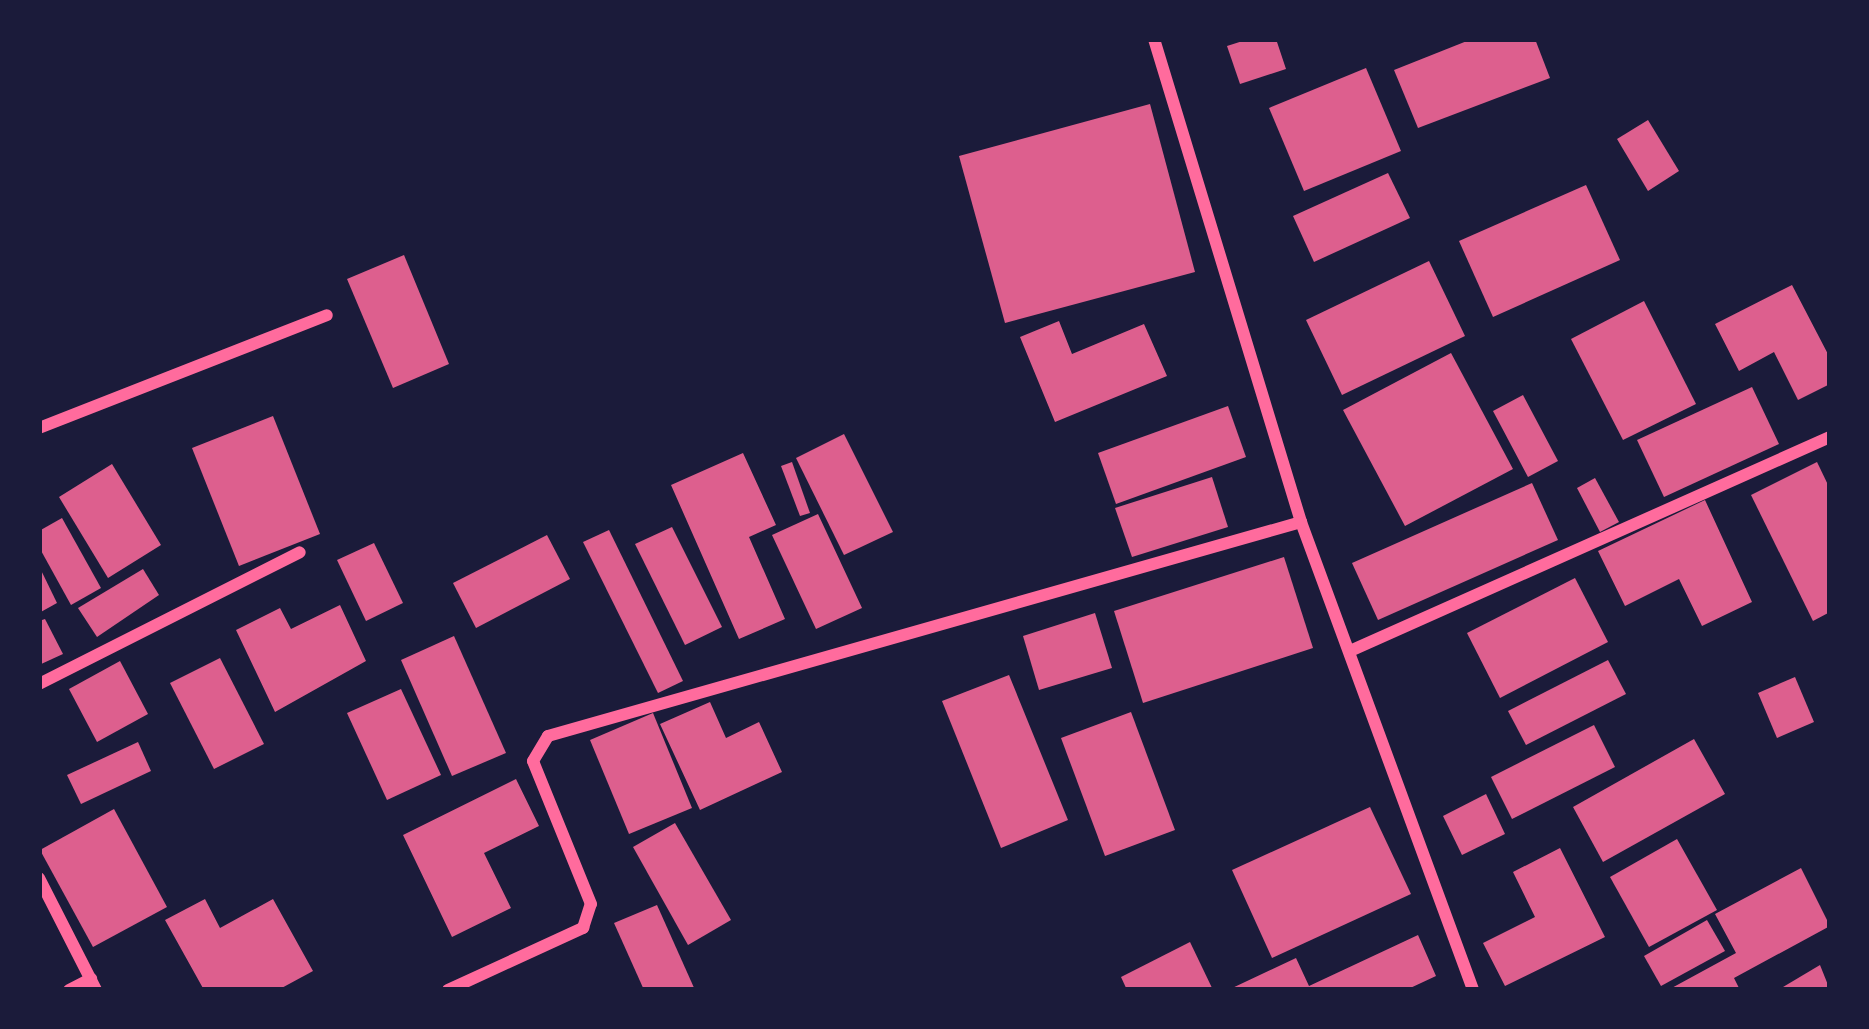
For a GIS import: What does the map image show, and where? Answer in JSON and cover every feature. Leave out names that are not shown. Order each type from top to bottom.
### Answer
[{"type":"street","points":[[1154,39],[1301,522],[1473,990]]},
{"type":"street","points":[[39,428],[327,315]]},
{"type":"street","points":[[1350,651],[1830,437]]},
{"type":"street","points":[[448,990],[583,928],[591,904],[533,761],[548,736],[1301,522]]},
{"type":"street","points":[[39,683],[301,552]]},
{"type":"street","points":[[39,878],[93,984],[69,990]]},
{"type":"building","points":[[1249,39],[1276,39],[1286,69],[1240,84],[1227,46]]},
{"type":"building","points":[[1472,39],[1535,39],[1550,78],[1418,128],[1394,70]]},
{"type":"building","points":[[1366,68],[1401,151],[1304,191],[1269,108]]},
{"type":"building","points":[[1150,104],[1195,272],[1005,323],[959,156]]},
{"type":"building","points":[[1648,120],[1679,171],[1648,191],[1617,139]]},
{"type":"building","points":[[1388,173],[1410,218],[1314,262],[1293,216]]},
{"type":"building","points":[[1586,185],[1620,260],[1493,317],[1459,241]]},
{"type":"building","points":[[404,255],[449,364],[393,388],[347,279]]},
{"type":"building","points":[[1429,261],[1465,336],[1342,395],[1306,320]]},
{"type":"building","points":[[1792,285],[1830,358],[1830,384],[1798,400],[1774,352],[1739,371],[1715,324]]},
{"type":"building","points":[[1644,301],[1696,404],[1623,440],[1571,339]]},
{"type":"building","points":[[1059,321],[1072,354],[1144,324],[1167,376],[1055,422],[1020,337]]},
{"type":"building","points":[[1451,353],[1513,469],[1405,526],[1343,410]]},
{"type":"building","points":[[1752,387],[1779,444],[1664,497],[1637,440]]},
{"type":"building","points":[[1523,395],[1558,461],[1528,477],[1493,411]]},
{"type":"building","points":[[1228,406],[1246,457],[1116,504],[1098,453]]},
{"type":"building","points":[[273,416],[320,534],[239,566],[192,448]]},
{"type":"building","points":[[844,434],[893,532],[844,555],[796,458]]},
{"type":"building","points":[[743,453],[776,525],[749,537],[785,619],[739,639],[671,485]]},
{"type":"building","points":[[792,462],[810,513],[800,516],[781,466]]},
{"type":"building","points":[[1817,462],[1830,489],[1830,612],[1813,621],[1751,495]]},
{"type":"building","points":[[112,464],[161,545],[108,578],[59,497]]},
{"type":"building","points":[[1212,477],[1228,527],[1132,557],[1115,508]]},
{"type":"building","points":[[1595,478],[1619,522],[1600,532],[1577,488]]},
{"type":"building","points":[[1532,483],[1558,540],[1378,620],[1352,563]]},
{"type":"building","points":[[1705,500],[1752,602],[1702,626],[1679,579],[1625,606],[1598,551]]},
{"type":"building","points":[[818,514],[862,608],[816,629],[772,535]]},
{"type":"building","points":[[62,518],[101,588],[71,605],[39,547],[39,531]]},
{"type":"building","points":[[672,527],[722,627],[685,645],[635,544]]},
{"type":"building","points":[[609,530],[683,681],[658,693],[583,542]]},
{"type":"building","points":[[547,535],[570,579],[476,628],[453,583]]},
{"type":"building","points":[[374,543],[403,603],[366,621],[337,560]]},
{"type":"building","points":[[1284,557],[1313,648],[1143,703],[1114,611]]},
{"type":"building","points":[[39,566],[57,603],[39,613]]},
{"type":"building","points":[[143,569],[159,595],[97,637],[78,608]]},
{"type":"building","points":[[1575,578],[1608,642],[1500,698],[1467,633]]},
{"type":"building","points":[[340,605],[366,661],[275,712],[236,630],[280,608],[291,629]]},
{"type":"building","points":[[1095,613],[1112,668],[1039,690],[1023,636]]},
{"type":"building","points":[[45,619],[63,654],[39,665],[39,621]]},
{"type":"building","points":[[454,636],[506,753],[452,776],[401,660]]},
{"type":"building","points":[[220,658],[264,744],[214,769],[170,683]]},
{"type":"building","points":[[1608,660],[1626,694],[1526,745],[1508,711]]},
{"type":"building","points":[[120,661],[148,714],[97,742],[69,689]]},
{"type":"building","points":[[1009,675],[1068,820],[1001,848],[942,701]]},
{"type":"building","points":[[1795,677],[1814,722],[1777,738],[1758,693]]},
{"type":"building","points":[[401,689],[441,775],[387,800],[347,713]]},
{"type":"building","points":[[710,702],[726,738],[759,722],[782,772],[700,810],[660,724]]},
{"type":"building","points":[[1131,712],[1175,830],[1105,856],[1061,738]]},
{"type":"building","points":[[653,713],[692,808],[629,834],[590,740]]},
{"type":"building","points":[[1594,725],[1615,767],[1512,819],[1491,777]]},
{"type":"building","points":[[1694,739],[1725,794],[1603,862],[1573,807]]},
{"type":"building","points":[[138,742],[151,771],[81,804],[67,775]]},
{"type":"building","points":[[516,779],[539,826],[484,853],[511,908],[452,937],[403,835]]},
{"type":"building","points":[[1486,794],[1505,834],[1462,855],[1443,816]]},
{"type":"building","points":[[1370,807],[1411,894],[1272,958],[1232,870]]},
{"type":"building","points":[[114,809],[167,907],[93,947],[40,850]]},
{"type":"building","points":[[675,823],[731,920],[688,945],[633,847]]},
{"type":"building","points":[[1677,839],[1717,910],[1649,947],[1610,877]]},
{"type":"building","points":[[1560,848],[1605,937],[1505,986],[1483,943],[1535,917],[1513,872]]},
{"type":"building","points":[[1801,868],[1830,926],[1734,978],[1740,990],[1668,990],[1736,953],[1715,914]]},
{"type":"building","points":[[205,899],[220,928],[273,899],[313,971],[278,990],[204,990],[165,920]]},
{"type":"building","points":[[657,905],[695,990],[644,990],[614,923]]},
{"type":"building","points":[[1707,920],[1725,951],[1661,986],[1644,956]]},
{"type":"building","points":[[1418,935],[1436,976],[1406,990],[1228,990],[1296,958],[1309,986]]},
{"type":"building","points":[[1190,942],[1213,990],[1127,990],[1121,977]]},
{"type":"building","points":[[1820,965],[1830,990],[1778,990]]}]
